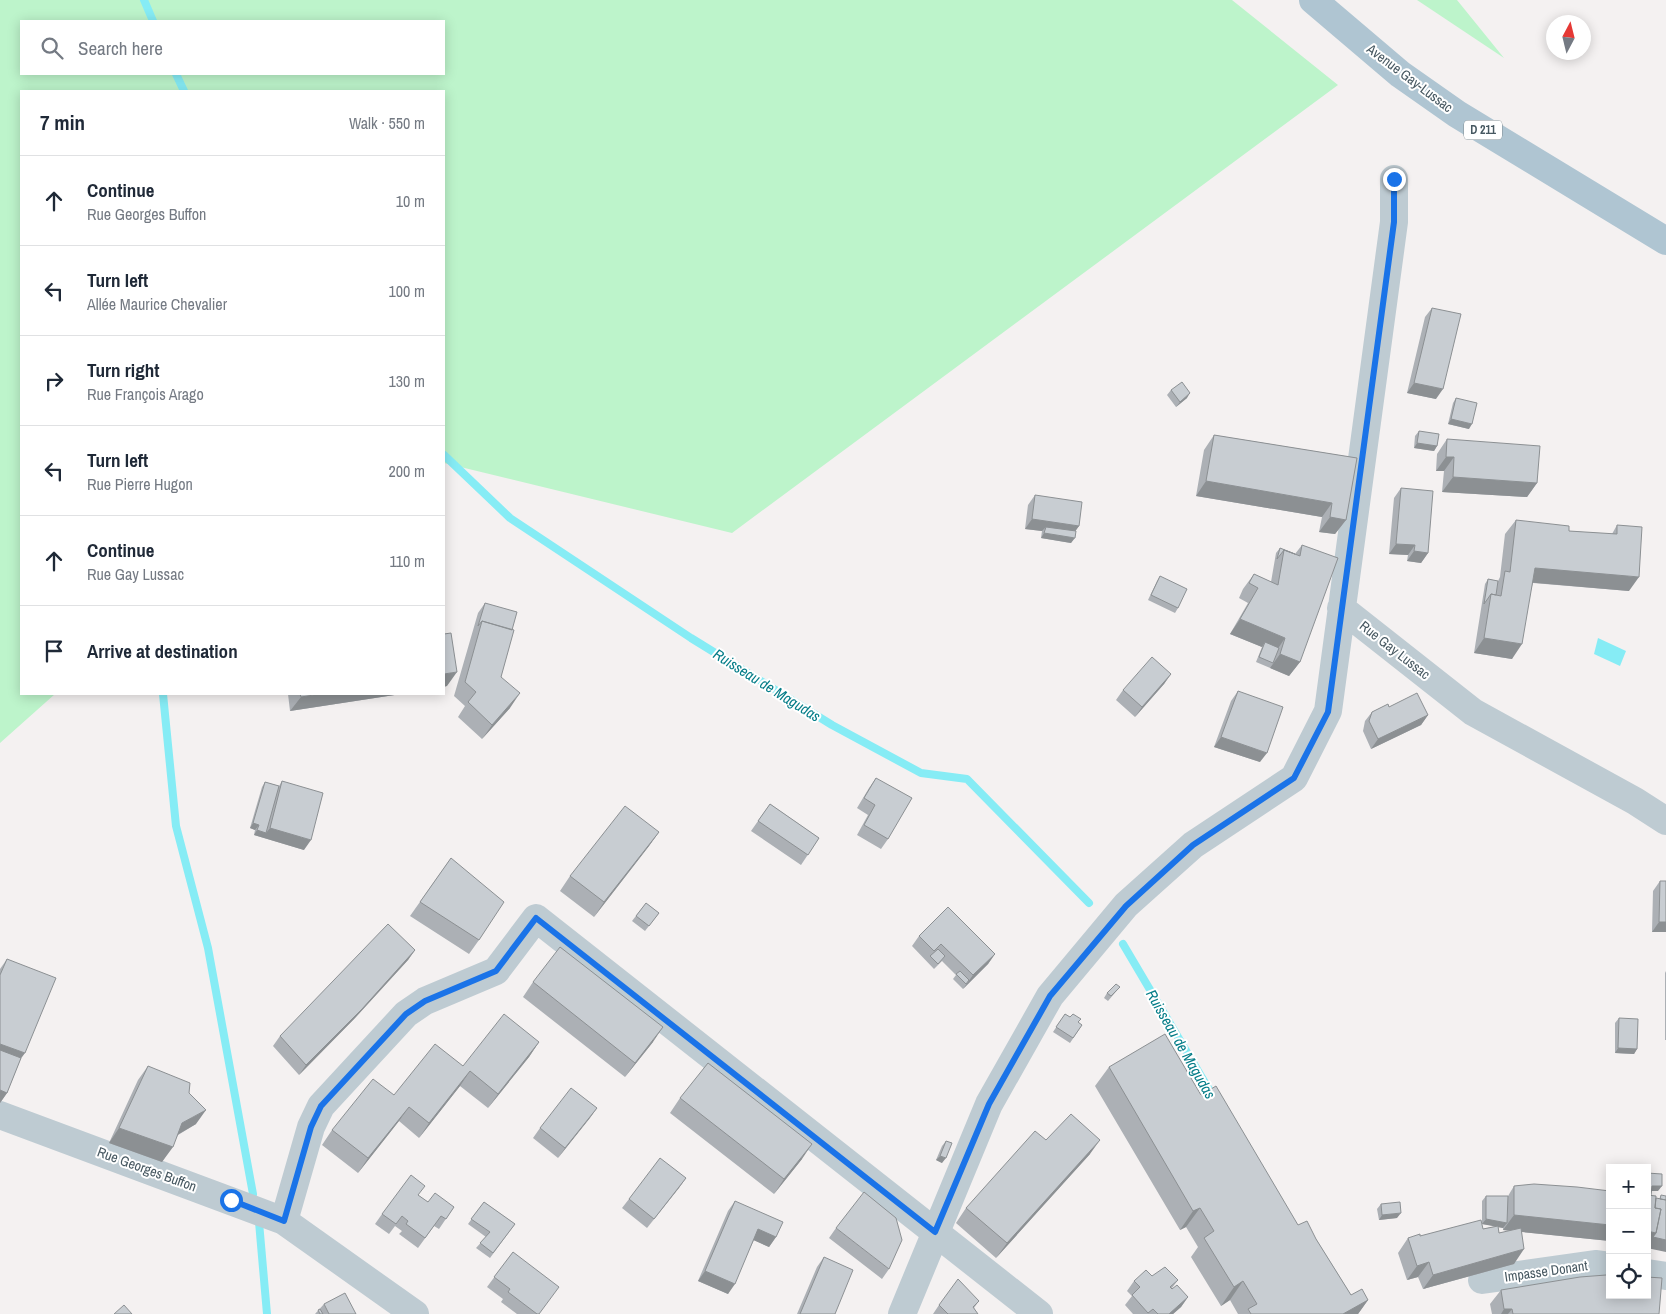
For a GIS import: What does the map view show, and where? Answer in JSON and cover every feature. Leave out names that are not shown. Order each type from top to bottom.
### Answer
[{"type":"main road","name":"Avenue Gay-Lussac","points":[[1313,0],[1400,74],[1458,114],[1666,241]]},
{"type":"street","points":[[902,1314],[989,1104],[1050,996],[1126,906],[1193,845],[1294,778],[1328,712],[1394,222],[1394,179]]},
{"type":"street","name":"Rue Gay Lussac","points":[[1341,608],[1473,712],[1635,801],[1666,821]]},
{"type":"street","points":[[284,1221],[311,1127],[321,1106],[406,1014],[425,1001],[496,971],[536,918],[1039,1314]]},
{"type":"street","name":"Rue Georges Buffon","points":[[0,1116],[284,1221],[415,1314]]},
{"type":"street","name":"Impasse Donant","points":[[1482,1280],[1595,1264],[1606,1265]]},
{"type":"street","points":[[1651,1274],[1666,1276]]},
{"type":"green space","points":[[0,0],[1232,0],[1338,85],[732,533],[445,463],[445,90],[20,90],[20,695],[54,695],[0,743]]},
{"type":"green space","points":[[1417,0],[1457,0],[1504,58]]},
{"type":"water","points":[[1598,638],[1626,651],[1620,666],[1594,654]]},
{"type":"building","points":[[1432,308],[1461,314],[1443,389],[1414,383]]},
{"type":"building","points":[[1182,382],[1190,393],[1180,402],[1171,390]]},
{"type":"building","points":[[1456,398],[1477,403],[1472,424],[1451,419]]},
{"type":"building","points":[[1419,431],[1439,434],[1437,446],[1417,443]]},
{"type":"building","points":[[1214,435],[1357,458],[1346,520],[1330,517],[1332,503],[1206,481]]},
{"type":"building","points":[[1447,439],[1540,446],[1537,483],[1453,477],[1454,457],[1446,457]]},
{"type":"building","points":[[1401,488],[1433,491],[1428,553],[1414,551],[1415,545],[1396,544]]},
{"type":"building","points":[[1035,495],[1082,502],[1079,526],[1032,519]]},
{"type":"building","points":[[1516,520],[1569,526],[1569,531],[1617,534],[1617,525],[1642,527],[1639,577],[1535,568],[1522,644],[1484,638],[1491,594],[1501,596],[1505,571],[1510,572]]},
{"type":"building","points":[[1046,527],[1076,531],[1075,538],[1044,533]]},
{"type":"building","points":[[1302,545],[1338,558],[1300,662],[1280,654],[1285,638],[1240,619],[1258,588],[1249,583],[1254,574],[1278,585],[1284,550],[1300,556]]},
{"type":"building","points":[[1280,548],[1295,554],[1284,550],[1277,559]]},
{"type":"building","points":[[1160,576],[1187,589],[1178,608],[1151,595]]},
{"type":"building","points":[[1488,579],[1498,581],[1496,595],[1491,594],[1484,604]]},
{"type":"building","points":[[485,603],[517,612],[512,630],[482,621],[478,626]]},
{"type":"building","points":[[482,621],[514,630],[501,677],[520,693],[492,725],[468,702],[476,692],[465,682]]},
{"type":"building","points":[[451,633],[457,672],[445,674],[445,634]]},
{"type":"building","points":[[1265,642],[1279,648],[1273,663],[1259,657]]},
{"type":"building","points":[[1152,657],[1171,674],[1142,707],[1123,690]]},
{"type":"building","points":[[1238,691],[1283,707],[1267,753],[1221,737]]},
{"type":"building","points":[[1417,693],[1428,715],[1378,739],[1369,721],[1372,712],[1388,704],[1389,707]]},
{"type":"building","points":[[876,778],[912,798],[888,839],[864,825],[875,805],[864,798]]},
{"type":"building","points":[[282,781],[323,793],[311,840],[270,828]]},
{"type":"building","points":[[265,782],[279,786],[266,833],[257,830],[259,825],[253,823]]},
{"type":"building","points":[[770,804],[819,838],[808,855],[758,821]]},
{"type":"building","points":[[625,806],[659,832],[604,902],[570,876]]},
{"type":"building","points":[[451,858],[504,902],[479,940],[420,902]]},
{"type":"building","points":[[1660,881],[1666,881],[1666,922],[1659,922]]},
{"type":"building","points":[[646,903],[659,913],[649,926],[636,916]]},
{"type":"building","points":[[948,907],[995,954],[973,975],[941,944],[934,951],[919,936]]},
{"type":"building","points":[[388,924],[415,950],[362,1009],[306,1065],[280,1036]]},
{"type":"building","points":[[560,947],[663,1027],[635,1063],[533,982]]},
{"type":"building","points":[[938,949],[945,956],[938,964],[930,956]]},
{"type":"building","points":[[7,959],[56,978],[25,1053],[0,1044],[0,975]]},
{"type":"building","points":[[960,971],[969,980],[966,984],[956,974]]},
{"type":"building","points":[[1116,984],[1120,987],[1111,996],[1107,993]]},
{"type":"building","points":[[504,1014],[539,1042],[498,1094],[470,1071],[429,1123],[409,1107],[368,1158],[332,1130],[373,1079],[394,1095],[435,1044],[463,1066]]},
{"type":"building","points":[[1065,1014],[1070,1017],[1073,1014],[1081,1019],[1078,1022],[1082,1025],[1073,1038],[1056,1027]]},
{"type":"building","points":[[1619,1018],[1638,1019],[1637,1049],[1618,1048]]},
{"type":"building","points":[[1165,1034],[1201,1095],[1216,1086],[1298,1225],[1307,1221],[1351,1295],[1362,1289],[1368,1300],[1343,1314],[1251,1314],[1248,1309],[1257,1304],[1243,1281],[1234,1287],[1204,1238],[1214,1231],[1200,1208],[1193,1211],[1109,1067]]},
{"type":"building","points":[[0,1050],[21,1058],[7,1093],[0,1090]]},
{"type":"building","points":[[708,1063],[812,1144],[784,1179],[680,1098]]},
{"type":"building","points":[[148,1066],[190,1083],[189,1093],[206,1110],[182,1123],[173,1147],[119,1128]]},
{"type":"building","points":[[571,1088],[597,1108],[565,1148],[540,1128]]},
{"type":"building","points":[[1071,1114],[1100,1140],[1007,1243],[966,1208],[1035,1131],[1046,1140]]},
{"type":"building","points":[[946,1141],[952,1143],[946,1158],[940,1156]]},
{"type":"building","points":[[660,1158],[686,1178],[654,1219],[629,1199]]},
{"type":"building","points":[[1651,1173],[1662,1174],[1662,1186],[1652,1186],[1651,1195]]},
{"type":"building","points":[[411,1175],[425,1186],[418,1195],[428,1202],[435,1193],[454,1207],[446,1219],[441,1216],[425,1238],[406,1224],[408,1221],[402,1216],[396,1224],[382,1214]]},
{"type":"building","points":[[1534,1184],[1606,1191],[1606,1225],[1514,1215],[1514,1186]]},
{"type":"building","points":[[864,1192],[896,1218],[902,1240],[889,1269],[836,1228]]},
{"type":"building","points":[[1651,1195],[1656,1196],[1655,1208],[1661,1209],[1656,1233],[1651,1232]]},
{"type":"building","points":[[1661,1195],[1666,1196],[1666,1200],[1660,1199]]},
{"type":"building","points":[[1486,1196],[1508,1196],[1507,1223],[1486,1219]]},
{"type":"building","points":[[1656,1198],[1666,1200],[1666,1240],[1653,1237],[1656,1233],[1661,1209],[1655,1208]]},
{"type":"building","points":[[735,1201],[783,1222],[776,1237],[758,1229],[735,1284],[705,1271]]},
{"type":"building","points":[[484,1202],[515,1224],[493,1253],[480,1243],[490,1232],[471,1219]]},
{"type":"building","points":[[1400,1202],[1401,1213],[1382,1215],[1381,1204]]},
{"type":"building","points":[[1481,1220],[1483,1229],[1498,1226],[1499,1233],[1521,1228],[1524,1249],[1433,1275],[1429,1262],[1417,1266],[1408,1238]]},
{"type":"building","points":[[513,1252],[559,1287],[539,1314],[508,1292],[510,1289],[494,1277]]},
{"type":"building","points":[[824,1257],[853,1270],[835,1314],[800,1314]]},
{"type":"building","points":[[1165,1267],[1178,1280],[1170,1287],[1172,1289],[1177,1285],[1188,1297],[1169,1314],[1158,1314],[1153,1309],[1148,1313],[1132,1295],[1140,1287],[1134,1281],[1146,1270],[1152,1276]]},
{"type":"building","points":[[1606,1275],[1606,1299],[1651,1299],[1651,1277],[1662,1278],[1659,1314],[1513,1314],[1512,1309],[1504,1309],[1501,1290],[1580,1277]]},
{"type":"building","points":[[958,1279],[979,1301],[973,1307],[978,1314],[948,1314],[939,1305]]},
{"type":"building","points":[[345,1293],[356,1314],[329,1314],[324,1304]]},
{"type":"building","points":[[124,1305],[132,1314],[114,1314]]},
{"type":"waterway","name":"Ruisseau de Magudas","points":[[144,0],[153,20]]},
{"type":"waterway","name":"Ruisseau de Magudas","points":[[176,75],[184,90]]},
{"type":"waterway","name":"Ruisseau de Magudas","points":[[445,456],[510,518],[691,638],[832,725],[921,773],[967,779],[1089,903]]},
{"type":"waterway","points":[[163,695],[176,826],[208,948],[253,1194]]},
{"type":"waterway","name":"Ruisseau de Magudas","points":[[1123,944],[1214,1098]]},
{"type":"waterway","points":[[259,1222],[267,1314]]},
{"type":"route","points":[[231,1200],[284,1221],[311,1127],[321,1106],[406,1014],[425,1001],[496,971],[536,918],[935,1232],[989,1104],[1050,996],[1126,906],[1193,845],[1294,778],[1328,712],[1394,222],[1394,179]]}]
